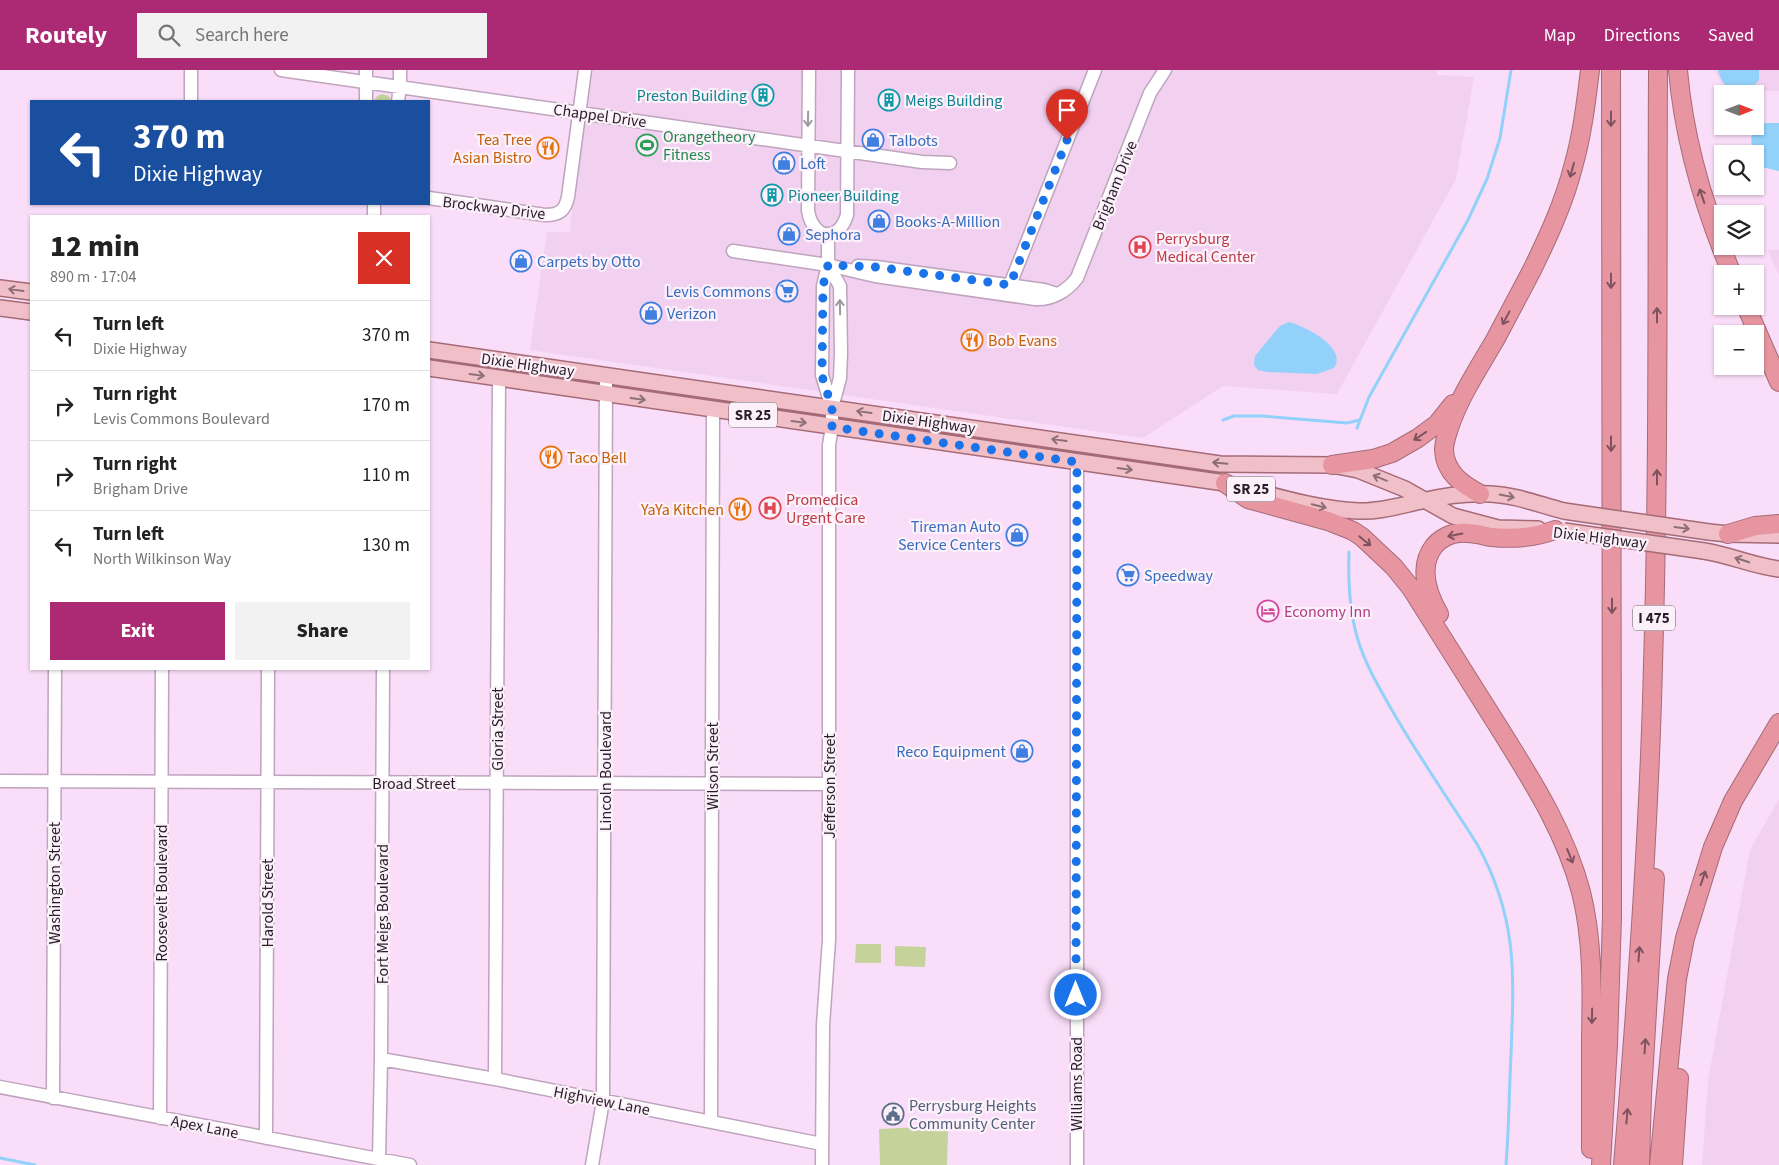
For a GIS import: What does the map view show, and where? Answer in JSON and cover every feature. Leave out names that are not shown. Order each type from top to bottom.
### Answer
[{"type":"highway","points":[[1480,494],[1463,485],[1453,475],[1444,450],[1445,439],[1466,388],[1494,341],[1532,269],[1562,202],[1573,168],[1581,133],[1590,70]]},
{"type":"highway","name":"I 475","points":[[1601,1165],[1608,1045],[1612,906],[1611,70]]},
{"type":"highway","name":"I 475","points":[[1623,1165],[1633,1046],[1646,842],[1653,666],[1657,505],[1658,70]]},
{"type":"highway","points":[[1678,70],[1690,155],[1706,206],[1729,265]]},
{"type":"highway","points":[[1750,315],[1778,378]]},
{"type":"highway","points":[[1332,465],[1373,459],[1392,453],[1437,424],[1466,388]]},
{"type":"highway","points":[[1225,483],[1248,499],[1328,521],[1352,531],[1394,567],[1411,588],[1550,812]]},
{"type":"highway","points":[[1640,1165],[1643,1079],[1653,935],[1659,755],[1657,505]]},
{"type":"highway","points":[[1728,534],[1749,527],[1779,524]]},
{"type":"highway","points":[[1560,530],[1527,537],[1508,538],[1460,533],[1450,535],[1438,542],[1428,554],[1425,576],[1429,594],[1436,609],[1524,754],[1540,786],[1573,865],[1581,893],[1590,950],[1592,994],[1591,1165]]},
{"type":"highway","points":[[1659,1165],[1677,979],[1685,938],[1713,847],[1733,801],[1779,723]]},
{"type":"highway","points":[[1673,1165],[1690,925]]},
{"type":"main road","points":[[0,288],[30,292]]},
{"type":"main road","points":[[0,308],[30,312]]},
{"type":"main road","name":"Dixie Highway","points":[[430,350],[1220,464],[1332,465],[1358,470],[1384,480],[1453,516],[1498,528],[1560,530],[1704,551],[1724,554],[1765,567],[1779,569]]},
{"type":"main road","name":"Dixie Highway","points":[[430,368],[1225,483],[1326,508],[1361,511],[1406,505],[1424,500],[1480,494],[1506,496],[1564,511],[1709,532],[1779,535]]},
{"type":"street","points":[[191,70],[191,100]]},
{"type":"street","name":"Chappel Drive","points":[[281,70],[366,76],[400,87],[848,151],[928,162],[950,163]]},
{"type":"street","points":[[398,100],[400,70]]},
{"type":"street","points":[[580,112],[585,70]]},
{"type":"street","points":[[809,70],[808,211],[809,219],[816,231],[828,234],[836,233],[840,230],[847,215],[848,70]]},
{"type":"street","points":[[1008,290],[1095,70]]},
{"type":"street","name":"Brigham Drive","points":[[733,251],[828,265],[875,276],[1008,290],[1041,299],[1057,294],[1071,286],[1077,278],[1150,93],[1164,70]]},
{"type":"street","points":[[366,76],[366,100]]},
{"type":"street","name":"Brockway Drive","points":[[430,198],[545,215],[559,214],[564,208],[568,197],[580,112]]},
{"type":"street","points":[[828,234],[828,265],[823,286],[822,376],[832,408]]},
{"type":"street","points":[[828,265],[840,286],[840,378],[832,408]]},
{"type":"street","name":"Lincoln Boulevard","points":[[592,1165],[603,1101],[606,376]]},
{"type":"street","name":"Gloria Street","points":[[494,1079],[499,379]]},
{"type":"street","name":"Jefferson Street","points":[[822,1165],[823,1025],[829,940],[829,445],[832,427],[832,408]]},
{"type":"street","name":"Wilson Street","points":[[711,1122],[713,410]]},
{"type":"street","name":"Williams Road","points":[[1076,1165],[1077,462]]},
{"type":"street","name":"Washington Street","points":[[53,1098],[55,670]]},
{"type":"street","name":"Roosevelt Boulevard","points":[[160,1118],[162,670]]},
{"type":"street","name":"Harold Street","points":[[266,1138],[268,670]]},
{"type":"street","name":"Fort Meigs Boulevard","points":[[379,1159],[383,670]]},
{"type":"street","name":"Broad Street","points":[[0,781],[829,784]]},
{"type":"street","name":"Highview Lane","points":[[381,1058],[822,1144]]},
{"type":"street","name":"Apex Lane","points":[[0,1087],[410,1165]]},
{"type":"shaded area","points":[[585,70],[1437,70],[1437,75],[1474,77],[1456,179],[1337,394],[1223,386],[1143,438],[530,350],[547,232],[570,232]]},
{"type":"shaded area","points":[[1714,70],[1779,70],[1779,91],[1764,91],[1764,85],[1725,85],[1721,82]]},
{"type":"shaded area","points":[[1767,250],[1779,250],[1779,275]]},
{"type":"shaded area","points":[[1779,799],[1779,1165],[1702,1165],[1708,1081],[1750,850]]},
{"type":"green space","points":[[382,94],[389,96],[391,100],[375,100],[377,96]]},
{"type":"green space","points":[[856,944],[881,944],[881,963],[855,963]]},
{"type":"green space","points":[[895,946],[926,947],[925,967],[895,966]]},
{"type":"green space","points":[[943,1126],[948,1130],[947,1165],[880,1165],[879,1129]]},
{"type":"water","points":[[1718,70],[1759,70],[1759,80],[1754,85],[1725,85]]},
{"type":"water","points":[[1764,123],[1779,123],[1779,171],[1764,167],[1764,145],[1752,145],[1751,136],[1764,135]]},
{"type":"water","points":[[1289,322],[1314,333],[1330,345],[1337,360],[1334,368],[1317,374],[1258,370],[1254,365],[1255,356],[1280,326]]},
{"type":"waterway","points":[[1357,428],[1369,397],[1468,220],[1487,179],[1500,138],[1511,70]]},
{"type":"waterway","points":[[1223,420],[1234,416],[1262,416],[1347,423],[1360,420]]},
{"type":"waterway","points":[[1349,552],[1351,607],[1355,629],[1364,657],[1399,723],[1477,844],[1490,871],[1507,922],[1513,998],[1506,1165]]},
{"type":"waterway","points":[[0,1158],[35,1165]]},
{"type":"place","name":"Preston Building","points":[[763,95]]},
{"type":"place","name":"Meigs Building","points":[[889,100]]},
{"type":"place","name":"Talbots","points":[[873,140]]},
{"type":"place","name":"Orangetheory Fitness","points":[[647,145]]},
{"type":"place","name":"Tea Tree Asian Bistro","points":[[548,148]]},
{"type":"place","name":"Loft","points":[[784,163]]},
{"type":"place","name":"Pioneer Building","points":[[772,195]]},
{"type":"place","name":"Books-A-Million","points":[[879,221]]},
{"type":"place","name":"Sephora","points":[[789,234]]},
{"type":"place","name":"Perrysburg Medical Center","points":[[1140,247]]},
{"type":"place","name":"Carpets by Otto","points":[[521,261]]},
{"type":"place","name":"Levis Commons","points":[[787,291]]},
{"type":"place","name":"Verizon","points":[[651,313]]},
{"type":"place","name":"Bob Evans","points":[[972,340]]},
{"type":"place","name":"Taco Bell","points":[[551,457]]},
{"type":"place","name":"Promedica Urgent Care","points":[[770,508]]},
{"type":"place","name":"YaYa Kitchen","points":[[740,509]]},
{"type":"place","name":"Tireman Auto Service Centers","points":[[1017,535]]},
{"type":"place","name":"Speedway","points":[[1128,575]]},
{"type":"place","name":"Economy Inn","points":[[1268,611]]},
{"type":"place","name":"Reco Equipment","points":[[1022,751]]},
{"type":"place","name":"Perrysburg Heights Community Center","points":[[893,1114]]},
{"type":"route","points":[[1067,140],[1010,285],[876,267],[828,265],[823,286],[822,376],[832,408],[832,427],[1077,462],[1076,995]]}]
